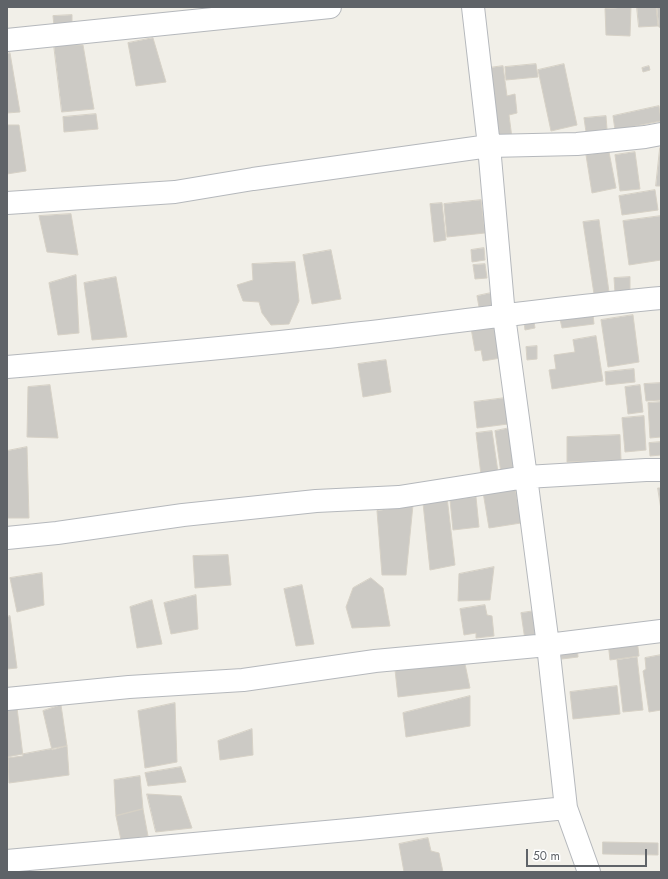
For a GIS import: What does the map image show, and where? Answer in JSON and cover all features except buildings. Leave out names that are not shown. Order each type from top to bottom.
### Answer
[{"type":"street","points":[[7,40],[330,7]]},
{"type":"street","points":[[473,7],[489,146],[504,316],[548,646],[566,808],[589,872]]},
{"type":"street","points":[[7,203],[175,192],[253,179],[489,146],[577,144],[661,134]]},
{"type":"street","points":[[7,367],[233,347],[661,298]]},
{"type":"street","points":[[7,538],[308,502],[399,497],[526,477],[661,470]]},
{"type":"street","points":[[7,699],[129,687],[243,680],[375,661],[548,646],[661,631]]},
{"type":"street","points":[[7,861],[359,829],[566,808]]}]
